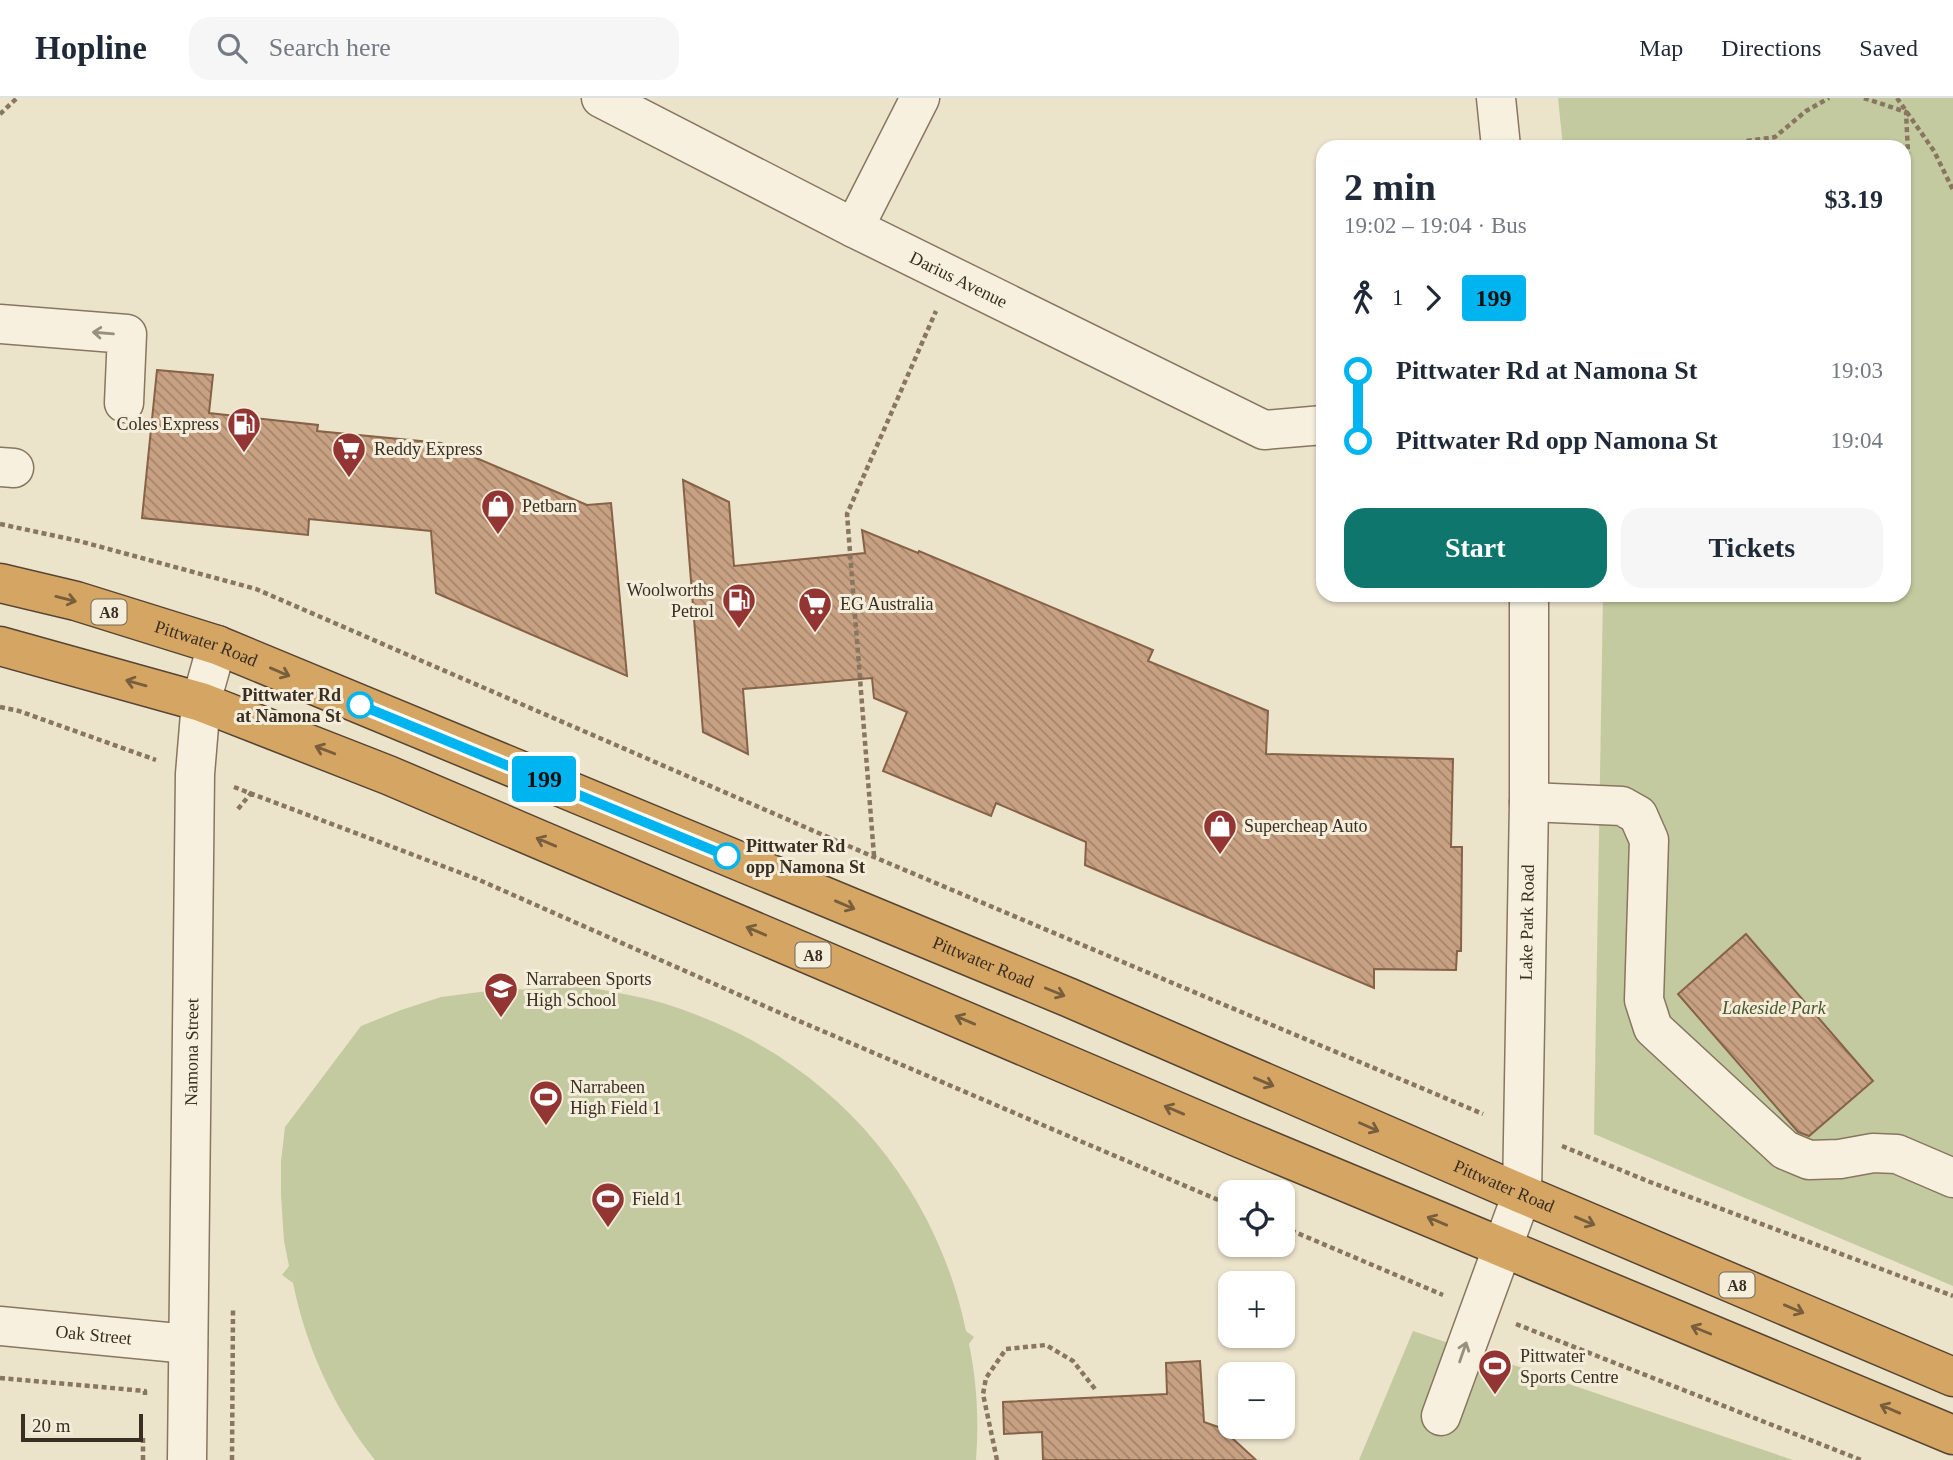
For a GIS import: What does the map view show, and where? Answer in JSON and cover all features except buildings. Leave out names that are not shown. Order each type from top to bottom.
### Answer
[{"type":"highway","name":"Pittwater Road","points":[[0,583],[76,601],[217,645],[1070,998],[1953,1377]]},
{"type":"highway","name":"A8","points":[[0,646],[201,702],[388,775],[1500,1248],[1953,1435]]},
{"type":"street","name":"Darius Avenue","points":[[601,98],[854,228],[1264,430],[1316,426]]},
{"type":"street","points":[[854,228],[920,98]]},
{"type":"street","points":[[1496,98],[1500,140]]},
{"type":"street","points":[[0,324],[127,334],[124,403]]},
{"type":"street","name":"Lake Park Road","points":[[1441,1416],[1500,1248],[1522,1194],[1529,802],[1529,602]]},
{"type":"street","name":"Namona Street","points":[[187,1460],[195,774],[201,702],[217,645]]},
{"type":"street","points":[[1529,802],[1622,806],[1638,815],[1649,840],[1644,1000],[1653,1028],[1785,1150],[1809,1160],[1840,1159],[1873,1153],[1897,1154],[1953,1178]]},
{"type":"street","name":"Oak Street","points":[[0,1326],[188,1343]]},
{"type":"path","points":[[0,114],[17,98]]},
{"type":"path","points":[[1753,140],[1775,137],[1806,111],[1829,98]]},
{"type":"path","points":[[1864,98],[1906,112]]},
{"type":"path","points":[[1897,98],[1934,151],[1953,190]]},
{"type":"path","points":[[1906,112],[1907,140]]},
{"type":"path","points":[[874,857],[847,514],[951,276]]},
{"type":"path","points":[[0,524],[79,541],[256,589],[874,857],[1439,1094],[1523,1133],[1587,1155],[1650,1182],[1953,1296]]},
{"type":"path","points":[[0,707],[19,711],[252,792],[477,879],[778,1012],[1218,1200]]},
{"type":"path","points":[[1295,1232],[1479,1309],[1861,1460]]},
{"type":"path","points":[[997,1460],[983,1394],[986,1378],[1006,1349],[1046,1345],[1073,1361],[1095,1389]]},
{"type":"path","points":[[0,1378],[145,1391],[144,1405]]},
{"type":"path","points":[[143,1460],[144,1433]]},
{"type":"green space","name":"Lakeside Park","points":[[1558,98],[1953,98],[1953,1286],[1594,1134],[1603,602],[1911,602],[1911,140],[1562,140]]},
{"type":"green space","name":"Field 1","points":[[504,980],[517,989],[583,987],[648,999],[687,1011],[761,1045],[804,1074],[843,1108],[878,1145],[908,1187],[933,1232],[952,1280],[966,1331],[974,1337],[969,1344],[977,1402],[976,1460],[375,1460],[334,1398],[314,1354],[293,1283],[282,1275],[289,1266],[284,1241],[281,1195],[285,1127],[361,1026],[441,997],[496,990]]},
{"type":"green space","name":"Pittwater Sports Centre","points":[[1413,1331],[1793,1460],[1359,1460]]},
{"type":"bus line","name":"199","points":[[360,705],[727,856]]},
{"type":"place","name":"Coles Express","points":[[244,454]]},
{"type":"place","name":"Reddy Express","points":[[349,479]]},
{"type":"place","name":"Petbarn","points":[[498,536]]},
{"type":"place","name":"Woolworths Petrol","points":[[739,630]]},
{"type":"place","name":"EG Australia","points":[[815,634]]},
{"type":"place","name":"Pittwater Rd at Namona St","points":[[360,705]]},
{"type":"place","name":"Pittwater Rd opp Namona St","points":[[727,856]]},
{"type":"place","name":"Supercheap Auto","points":[[1220,856]]},
{"type":"place","name":"Narrabeen Sports High School","points":[[501,1019]]},
{"type":"place","name":"Narrabeen High Field 1","points":[[546,1127]]},
{"type":"place","name":"Field 1","points":[[608,1229]]},
{"type":"place","name":"Pittwater Sports Centre","points":[[1495,1396]]}]
